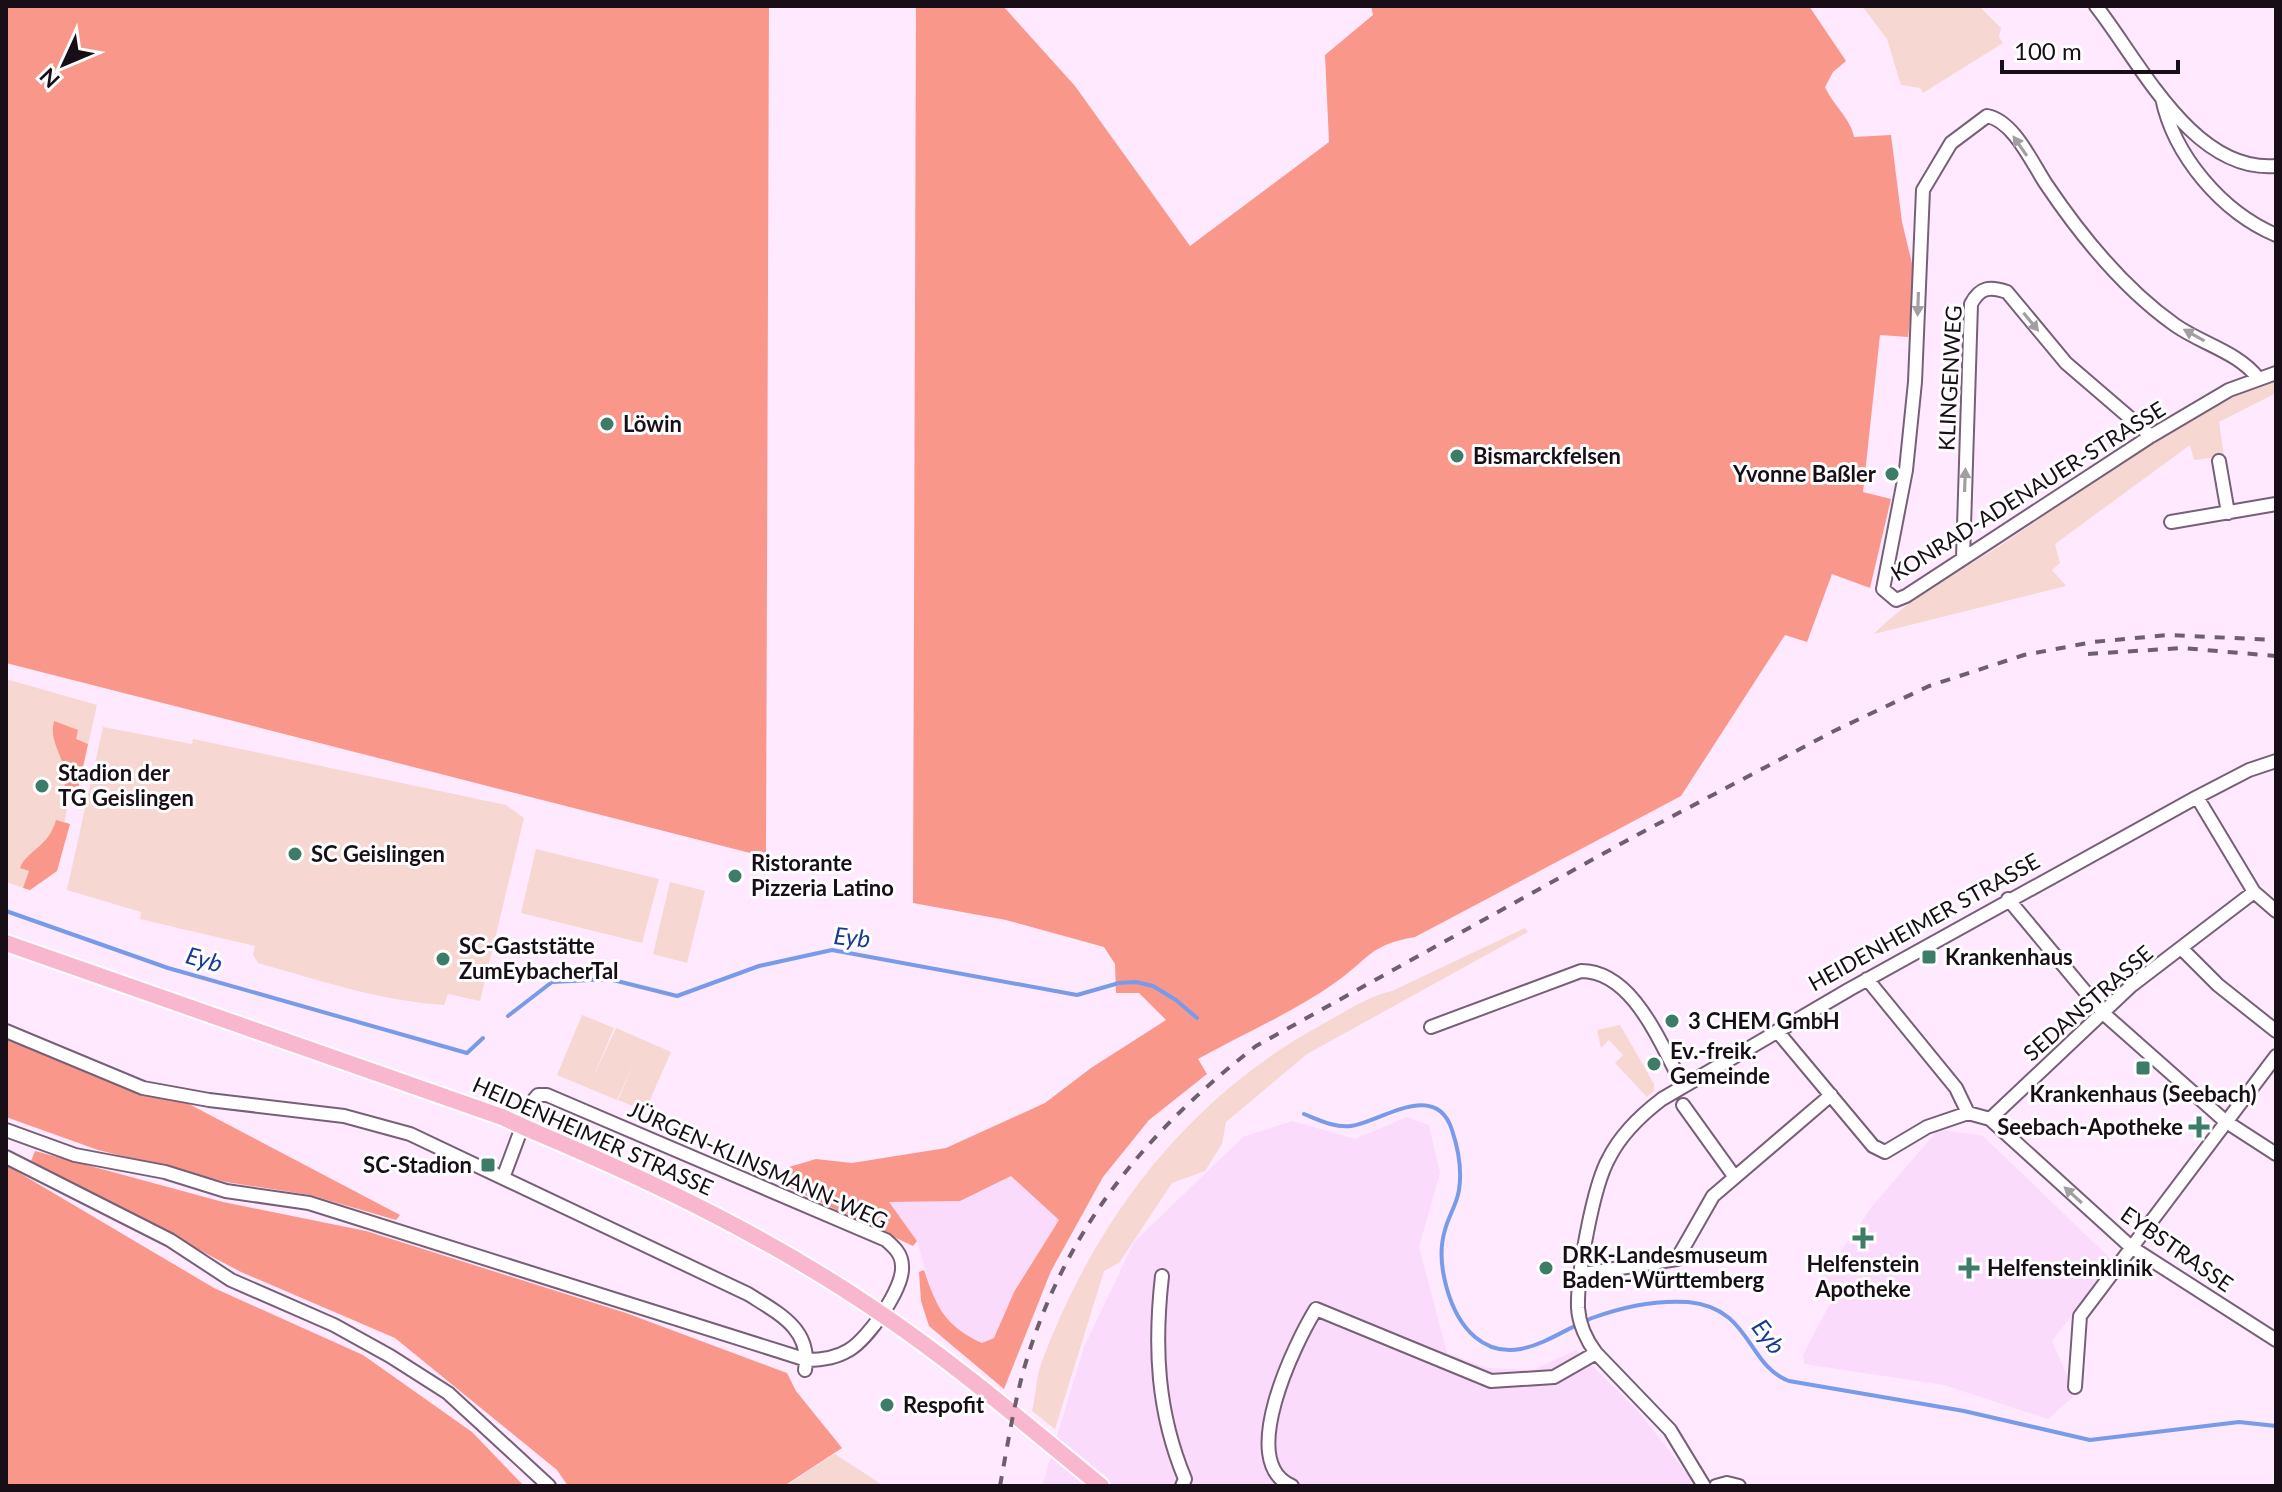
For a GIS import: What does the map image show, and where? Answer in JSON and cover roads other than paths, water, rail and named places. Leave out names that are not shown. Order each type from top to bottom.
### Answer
[{"type":"main road","name":"HEIDENHEIMER STRASSE","points":[[6,943],[502,1117],[708,1209],[882,1314],[1101,1486]]},
{"type":"street","points":[[2096,6],[2162,97],[2200,140],[2239,163],[2276,166]]},
{"type":"street","points":[[2162,97],[2173,133],[2214,192],[2245,220],[2276,235]]},
{"type":"street","name":"KONRAD-ADENAUER-STRASSE","points":[[2258,378],[2248,365],[2178,327],[2152,307],[2071,221],[2014,136],[1997,118],[1987,116],[1951,143],[1923,190],[1914,396],[1906,470],[1883,589],[1896,600],[1906,596],[2151,436],[2229,390],[2276,373]]},
{"type":"street","name":"KLINGENWEG","points":[[1963,558],[1971,304],[1981,290],[1993,287],[2007,292],[2066,363],[2151,436]]},
{"type":"street","points":[[2219,461],[2228,513]]},
{"type":"street","points":[[2171,522],[2276,504]]},
{"type":"street","name":"HEIDENHEIMER STRASSE","points":[[1704,1486],[1670,1430],[1586,1340],[1578,1308],[1591,1211],[1608,1159],[1643,1113],[1683,1085],[2008,899],[2249,770],[2276,761]]},
{"type":"street","points":[[2197,797],[2254,892],[2276,911]]},
{"type":"street","name":"SEDANSTRASSE","points":[[1990,1119],[2131,986],[2254,892]]},
{"type":"street","points":[[2008,899],[2103,1013],[2225,1121],[2276,1154]]},
{"type":"street","points":[[2182,949],[2218,985],[2276,1031]]},
{"type":"street","points":[[1431,1027],[1581,971],[1597,971],[1628,995],[1643,1014],[1683,1085]]},
{"type":"street","points":[[1777,1031],[1873,1146],[1885,1152],[1927,1127],[1968,1113],[1956,1088],[1867,979]]},
{"type":"street","points":[[6,1031],[143,1088],[209,1100],[344,1116],[410,1134],[748,1294],[798,1330],[805,1343],[806,1365]]},
{"type":"street","points":[[2075,1387],[2080,1316],[2276,1056]]},
{"type":"street","name":"JÜRGEN-KLINSMANN-WEG","points":[[503,1178],[526,1113],[538,1095],[547,1095],[886,1240],[898,1251],[902,1266],[882,1314]]},
{"type":"street","points":[[1583,1274],[1677,1259],[1713,1196],[1831,1095]]},
{"type":"street","points":[[1683,1105],[1734,1176]]},
{"type":"street","name":"EYBSTRASSE","points":[[1968,1113],[1990,1119],[2131,1247],[2276,1340]]},
{"type":"street","points":[[6,1130],[75,1155],[165,1172],[226,1191],[309,1203],[806,1365],[851,1350],[882,1314]]},
{"type":"street","points":[[6,1157],[170,1240],[231,1280],[334,1325],[390,1356],[448,1393],[549,1486]]},
{"type":"street","points":[[1162,1276],[1157,1342],[1161,1403],[1185,1479],[1182,1486]]},
{"type":"street","points":[[1292,1486],[1280,1481],[1275,1472],[1269,1442],[1277,1386],[1316,1309],[1491,1381],[1554,1377],[1596,1353]]},
{"type":"street","points":[[1716,1486],[1739,1486]]},
{"type":"waterway","name":"Eyb","points":[[6,911],[168,968],[467,1053],[483,1038]]},
{"type":"waterway","name":"Eyb","points":[[508,1016],[552,982],[609,979],[677,996],[759,966],[832,950],[1077,995],[1119,983],[1136,982],[1153,986],[1197,1018]]},
{"type":"waterway","name":"Eyb","points":[[1304,1114],[1339,1126],[1363,1123],[1406,1107],[1421,1105],[1434,1107],[1444,1115],[1454,1137],[1460,1175],[1458,1195],[1442,1243],[1443,1272],[1458,1316],[1475,1337],[1490,1346],[1505,1350],[1520,1349],[1615,1311],[1651,1303],[1688,1302],[1709,1306],[1725,1315],[1737,1325],[1764,1363],[1789,1381],[1964,1411],[2090,1440],[2239,1422],[2276,1426]]},
{"type":"railway","points":[[1000,1486],[1023,1372],[1060,1274],[1085,1231],[1143,1151],[1178,1114],[1256,1046],[1635,836],[1834,731],[1929,686],[2024,655],[2093,642],[2168,635],[2276,640]]},
{"type":"railway","points":[[2088,654],[2182,648],[2276,656]]},
{"type":"place","name":"Löwin","points":[[607,424]]},
{"type":"place","name":"Bismarckfelsen","points":[[1457,456]]},
{"type":"place","name":"Yvonne Baßler","points":[[1892,474]]},
{"type":"place","name":"Stadion der TG Geislingen","points":[[42,786]]},
{"type":"place","name":"SC Geislingen","points":[[295,854]]},
{"type":"place","name":"Ristorante Pizzeria Latino","points":[[735,876]]},
{"type":"place","name":"Krankenhaus","points":[[1929,957]]},
{"type":"place","name":"SC-Gaststätte ZumEybacherTal","points":[[443,959]]},
{"type":"place","name":"3 CHEM GmbH","points":[[1672,1021]]},
{"type":"place","name":"Ev.-freik. Gemeinde","points":[[1654,1064]]},
{"type":"place","name":"Krankenhaus (Seebach)","points":[[2143,1068]]},
{"type":"place","name":"Seebach-Apotheke","points":[[2199,1127]]},
{"type":"place","name":"SC-Stadion","points":[[488,1165]]},
{"type":"place","name":"Helfenstein Apotheke","points":[[1863,1238]]},
{"type":"place","name":"DRK-Landesmuseum Baden-Württemberg","points":[[1546,1268]]},
{"type":"place","name":"Helfensteinklinik","points":[[1969,1268]]},
{"type":"place","name":"Respofit","points":[[887,1405]]}]
